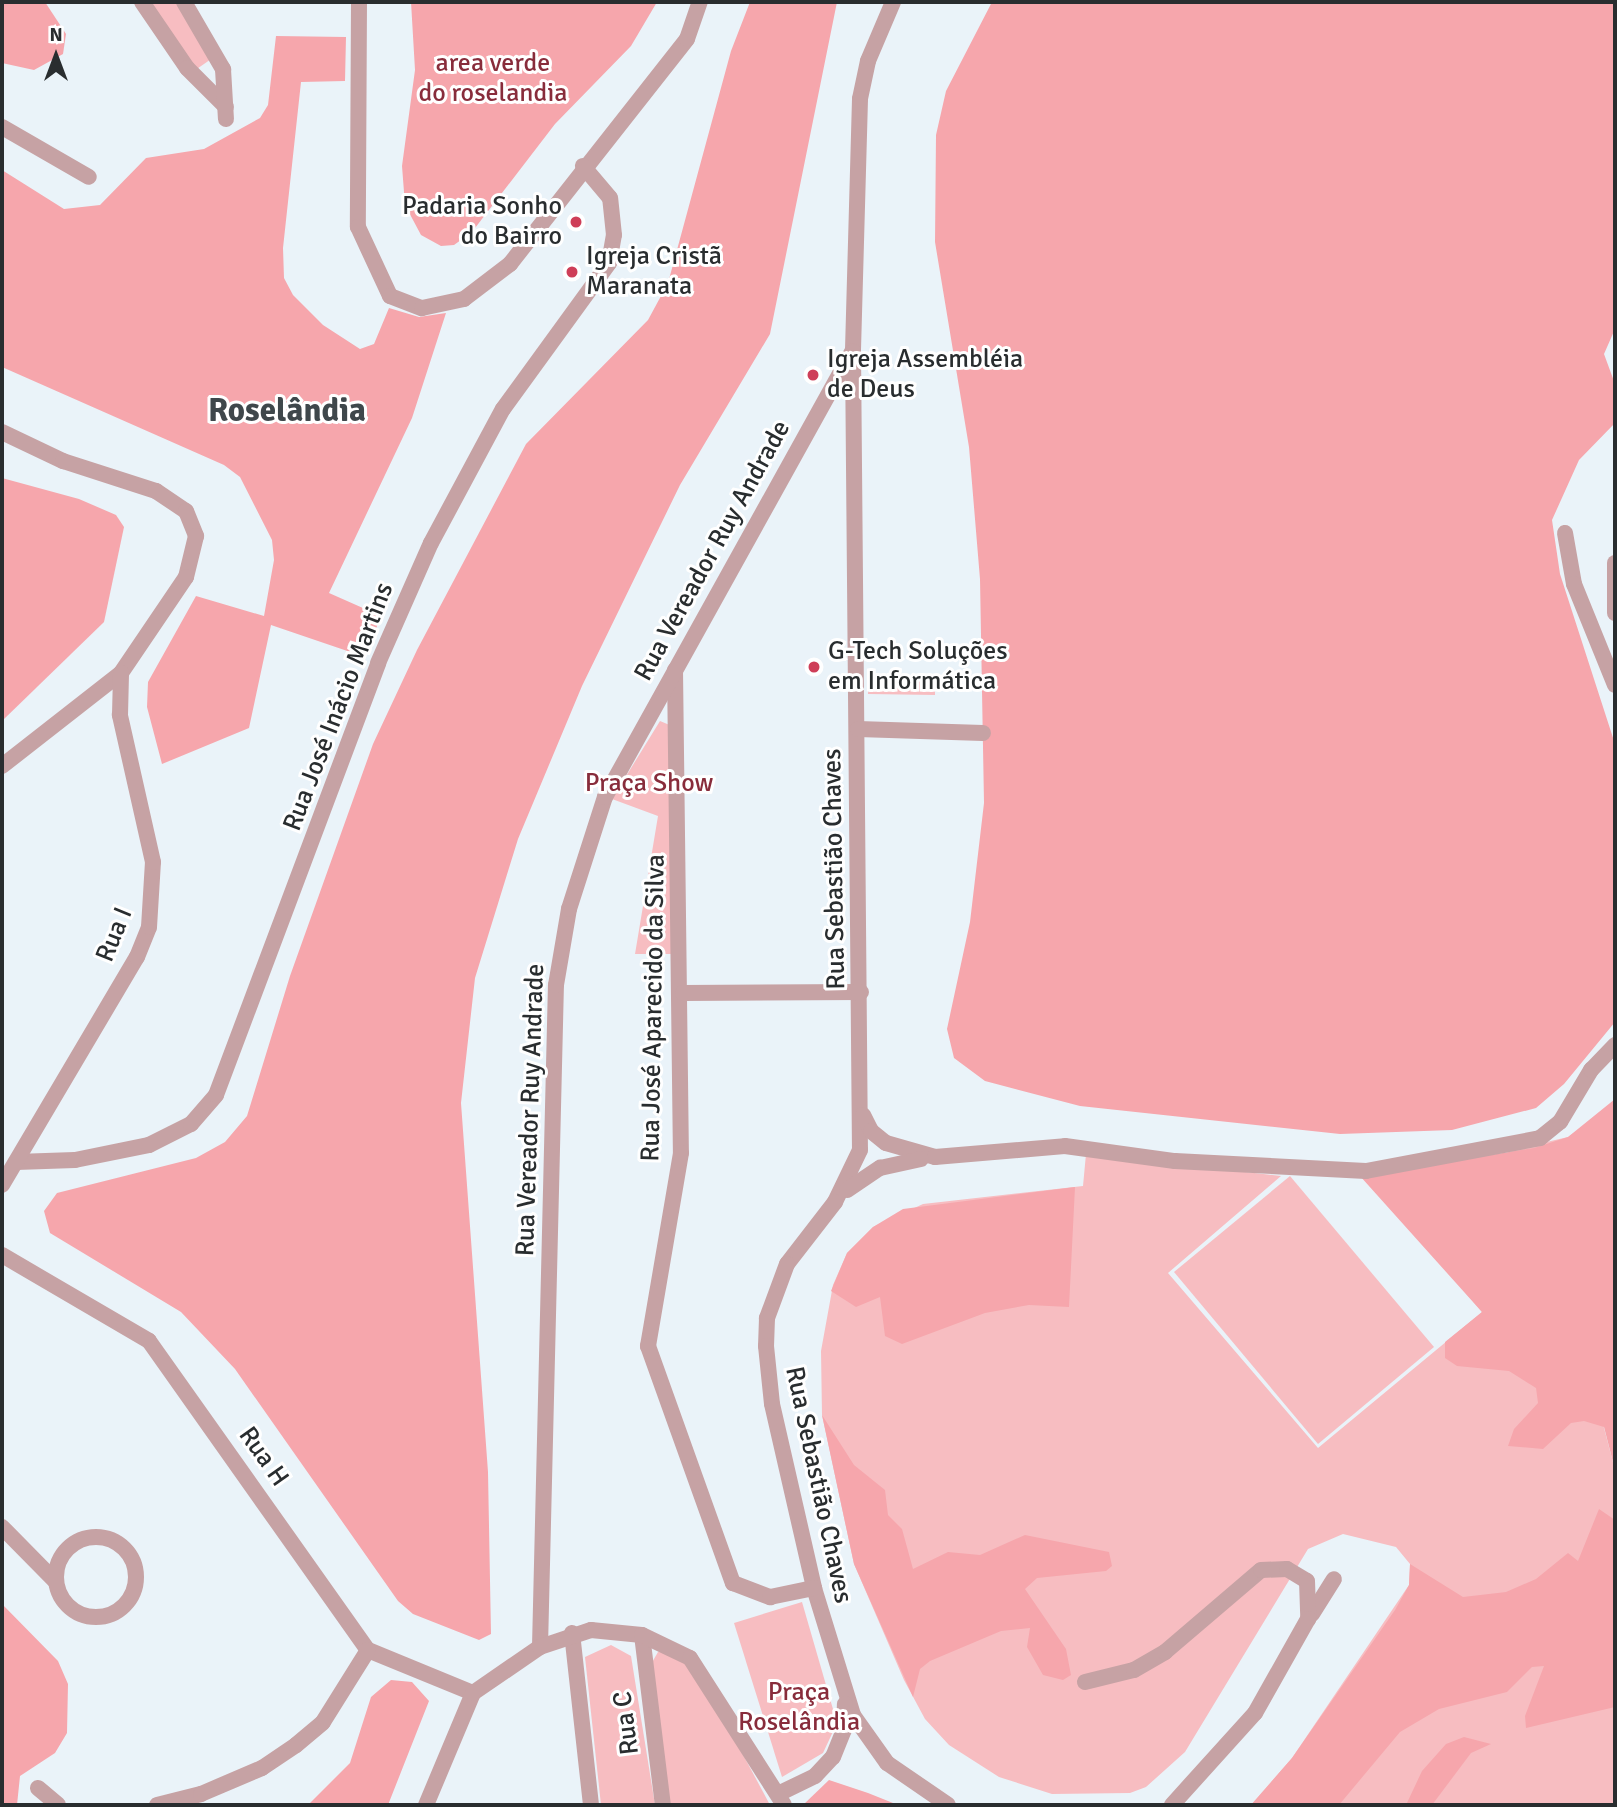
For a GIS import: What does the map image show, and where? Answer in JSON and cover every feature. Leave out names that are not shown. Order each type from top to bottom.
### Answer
[{"type":"street","points":[[142,2],[187,68],[226,113],[223,69],[184,2]]},
{"type":"street","points":[[359,2],[355,214],[368,255],[395,299],[433,307],[484,288],[510,264],[583,166],[687,39],[700,2]]},
{"type":"street","name":"Rua Sebastião Chaves","points":[[893,2],[868,61],[860,99],[853,351],[863,1115],[857,1162],[835,1202],[787,1264],[767,1318],[766,1346],[772,1404],[814,1588],[849,1704],[887,1763],[948,1805]]},
{"type":"street","points":[[2,127],[89,177]]},
{"type":"street","name":"Rua José Inácio Martins","points":[[16,1162],[75,1160],[149,1145],[191,1124],[216,1095],[378,663],[431,543],[503,410],[608,263],[614,235],[610,198],[583,166]]},
{"type":"street","name":"Rua Vereador Ruy Andrade","points":[[540,1647],[556,985],[569,909],[598,812],[675,667],[853,351]]},
{"type":"street","points":[[2,432],[45,454],[156,491],[191,519],[196,544],[191,568],[121,673],[2,766]]},
{"type":"street","points":[[1565,533],[1574,584],[1615,685]]},
{"type":"street","points":[[1615,563],[1615,613]]},
{"type":"street","name":"Rua José Aparecido da Silva","points":[[675,667],[683,993],[681,1153],[649,1325],[651,1362],[733,1583],[770,1597],[814,1588]]},
{"type":"street","name":"Rua I","points":[[2,1185],[137,957],[149,927],[153,862],[120,716],[121,673]]},
{"type":"street","points":[[91,694],[111,697],[120,716]]},
{"type":"street","points":[[858,729],[983,733]]},
{"type":"street","points":[[683,993],[861,992]]},
{"type":"street","points":[[835,1202],[870,1172],[935,1157],[1073,1146],[1149,1158],[1308,1171],[1386,1169],[1540,1138],[1560,1122],[1591,1070],[1615,1045]]},
{"type":"street","points":[[863,1115],[871,1131],[886,1143],[935,1157]]},
{"type":"street","name":"Rua H","points":[[2,1255],[149,1341],[369,1650]]},
{"type":"street","points":[[2,1527],[55,1581],[67,1606],[100,1617],[125,1606],[136,1574],[123,1547],[96,1537],[63,1553],[55,1581]]},
{"type":"street","points":[[1085,1682],[1134,1670],[1165,1652],[1261,1570],[1287,1569],[1307,1581],[1308,1619]]},
{"type":"street","points":[[1172,1805],[1255,1713],[1308,1619],[1335,1579]]},
{"type":"street","points":[[572,1633],[590,1805]]},
{"type":"street","points":[[426,1805],[473,1693],[540,1647],[572,1633],[642,1634],[682,1653],[706,1676],[781,1800],[822,1770],[837,1750],[845,1718],[838,1673]]},
{"type":"street","name":"Rua C","points":[[642,1634],[663,1805]]},
{"type":"street","points":[[157,1805],[253,1772],[296,1745],[323,1722],[369,1650],[473,1693]]},
{"type":"street","points":[[38,1788],[58,1805]]},
{"type":"green space","points":[[2,2],[45,2],[66,34],[63,54],[34,70],[2,63]]},
{"type":"green space","points":[[148,2],[180,2],[214,57],[194,71]]},
{"type":"green space","name":"area verde do roselandia","points":[[411,2],[657,2],[631,46],[555,124],[472,232],[454,245],[441,246],[421,235],[405,205],[402,166],[415,70]]},
{"type":"green space","points":[[750,2],[837,2],[770,334],[680,485],[582,686],[518,839],[475,978],[461,1103],[488,1472],[491,1634],[479,1640],[413,1614],[398,1601],[235,1369],[181,1312],[50,1233],[44,1211],[57,1193],[196,1158],[225,1142],[247,1116],[290,976],[373,744],[417,650],[526,444],[648,320],[668,283],[731,51]]},
{"type":"green space","points":[[992,2],[1615,2],[1615,329],[1604,354],[1615,384],[1615,423],[1579,460],[1552,520],[1560,574],[1615,744],[1615,1022],[1564,1084],[1536,1108],[1452,1130],[1340,1134],[1080,1106],[985,1081],[954,1058],[947,1029],[970,922],[984,803],[980,579],[969,447],[935,242],[936,135],[946,91]]},
{"type":"green space","points":[[276,36],[346,37],[345,81],[301,82],[283,248],[284,278],[293,295],[323,325],[360,349],[374,344],[389,308],[419,317],[446,313],[412,418],[329,593],[381,616],[365,657],[271,625],[249,728],[162,764],[147,707],[148,682],[196,596],[264,616],[274,560],[272,540],[240,477],[224,465],[2,367],[2,170],[64,209],[100,205],[146,158],[204,149],[260,118],[268,105]]},
{"type":"green space","points":[[2,478],[79,499],[116,515],[124,527],[104,622],[2,721]]},
{"type":"green space","points":[[869,675],[935,675],[935,695],[868,694]]},
{"type":"green space","name":"Praça Show","points":[[660,721],[672,726],[681,954],[635,954],[658,816],[612,799]]},
{"type":"green space","points":[[1615,1099],[1615,1470],[1604,1427],[1584,1421],[1571,1423],[1543,1449],[1508,1446],[1514,1429],[1538,1403],[1536,1388],[1509,1371],[1457,1366],[1445,1358],[1445,1342],[1482,1312],[1360,1176],[1534,1148],[1568,1137]]},
{"type":"green space","points":[[1611,1107],[1592,1382],[1615,1470],[1615,1805],[1251,1805],[1292,1758],[1409,1585],[1410,1564],[1396,1547],[1343,1534],[1308,1549],[1185,1752],[1146,1787],[1130,1793],[1052,1794],[999,1777],[949,1745],[925,1719],[904,1680],[854,1564],[822,1415],[821,1351],[833,1285],[847,1253],[873,1227],[923,1204],[1083,1186],[1086,1154],[1281,1176],[1168,1273],[1318,1448],[1482,1312],[1430,1251],[1512,1150],[1568,1137]]},
{"type":"green space","points":[[1290,1176],[1434,1347],[1318,1444],[1174,1272]]},
{"type":"green space","points":[[1075,1187],[1069,1307],[1029,1305],[985,1313],[902,1344],[885,1336],[880,1297],[856,1307],[831,1291],[847,1253],[873,1227],[903,1209]]},
{"type":"green space","points":[[822,1415],[854,1465],[885,1490],[888,1515],[902,1529],[913,1569],[948,1552],[980,1555],[1025,1535],[1109,1552],[1112,1566],[1106,1571],[1037,1578],[1025,1589],[1066,1649],[1071,1675],[1063,1680],[1043,1675],[1027,1647],[1030,1628],[1001,1631],[930,1661],[920,1669],[913,1697],[854,1564]]},
{"type":"green space","points":[[1599,1509],[1615,1520],[1615,1707],[1526,1728],[1525,1716],[1544,1666],[1532,1667],[1507,1692],[1439,1709],[1400,1732],[1339,1805],[1251,1805],[1292,1758],[1395,1610],[1409,1585],[1410,1564],[1463,1597],[1506,1592],[1536,1579],[1568,1553],[1578,1561]]},
{"type":"green space","name":"Praça Roselândia","points":[[802,1602],[837,1723],[823,1753],[782,1777],[734,1623]]},
{"type":"green space","points":[[2,1604],[58,1661],[68,1684],[67,1733],[55,1753],[20,1776],[17,1805],[2,1805]]},
{"type":"green space","points":[[611,1645],[631,1656],[655,1805],[601,1805],[585,1657]]},
{"type":"green space","points":[[670,1651],[702,1678],[770,1805],[670,1805],[650,1666],[658,1652]]},
{"type":"green space","points":[[391,1680],[412,1682],[429,1701],[388,1805],[308,1805],[350,1763],[371,1697]]},
{"type":"green space","points":[[1464,1737],[1491,1744],[1471,1753],[1432,1805],[1406,1805],[1422,1771],[1446,1744]]},
{"type":"green space","points":[[829,1780],[868,1793],[898,1805],[803,1805]]},
{"type":"place","name":"Padaria Sonho do Bairro","points":[[576,222]]},
{"type":"place","name":"Igreja Cristã Maranata","points":[[572,272]]},
{"type":"place","name":"Igreja Assembléia de Deus","points":[[813,375]]},
{"type":"place","name":"G-Tech Soluções em Informática","points":[[814,667]]},
{"type":"district","name":"Roselândia","points":[[287,411]]}]
